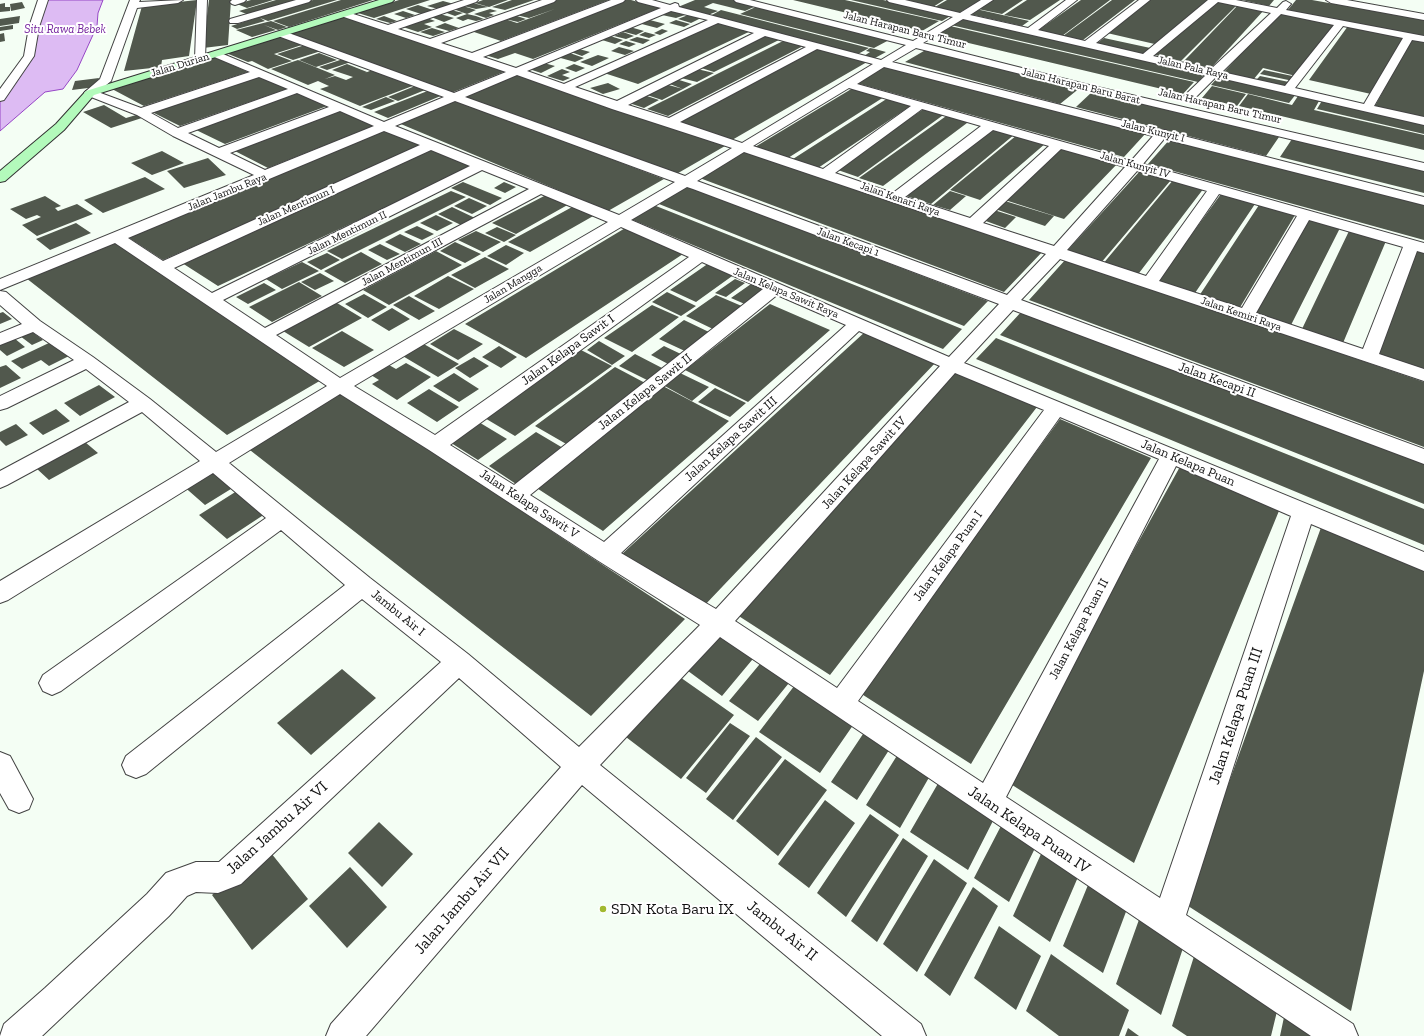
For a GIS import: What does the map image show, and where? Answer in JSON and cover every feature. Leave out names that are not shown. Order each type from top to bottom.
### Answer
[{"type":"street","points":[[2,96],[28,56],[34,27],[43,0]]},
{"type":"street","points":[[0,178],[60,126],[90,93],[105,81],[134,3],[178,0]]},
{"type":"street","points":[[200,59],[202,0]]},
{"type":"street","points":[[234,21],[306,0]]},
{"type":"street","name":"Jalan Durian","points":[[90,93],[389,0]]},
{"type":"street","points":[[387,29],[473,0]]},
{"type":"street","points":[[430,43],[550,0]]},
{"type":"street","points":[[472,57],[620,0]]},
{"type":"street","name":"Jalan Kunyit I","points":[[641,0],[815,46],[1162,133],[1276,154],[1424,201]]},
{"type":"street","name":"Jalan Jambu Raya","points":[[0,285],[689,0]]},
{"type":"street","name":"Jalan Harapan Baru Barat","points":[[739,0],[1093,89],[1424,168]]},
{"type":"street","name":"Jalan Harapan Baru Timur","points":[[782,0],[943,40]]},
{"type":"street","name":"Jalan Mangga","points":[[0,593],[340,386],[620,221],[988,0]]},
{"type":"street","points":[[1030,31],[1072,0]]},
{"type":"street","points":[[1088,44],[1145,0]]},
{"type":"street","points":[[1146,57],[1214,0]]},
{"type":"street","points":[[1221,0],[1424,39]]},
{"type":"street","points":[[1214,73],[1290,0]]},
{"type":"street","points":[[1331,0],[1424,17]]},
{"type":"street","name":"Jalan Pala Raya","points":[[897,1],[1424,121]]},
{"type":"street","name":"Jalan Kenari Raya","points":[[344,14],[1057,252]]},
{"type":"street","points":[[563,88],[717,20]]},
{"type":"street","points":[[1288,90],[1340,23]]},
{"type":"street","points":[[616,106],[764,32]]},
{"type":"street","name":"Jalan Kecapi 1","points":[[282,34],[685,181],[1010,303]]},
{"type":"street","points":[[1367,108],[1409,36]]},
{"type":"street","points":[[669,123],[815,46]]},
{"type":"street","name":"Jalan Kelapa Sawit Raya","points":[[216,54],[384,126],[620,221],[953,365]]},
{"type":"street","points":[[141,112],[259,73]]},
{"type":"street","name":"Jalan Harapan Baru Timur","points":[[1203,102],[1184,97],[1214,73]]},
{"type":"street","name":"Jalan Kunyit IV","points":[[846,84],[1418,246]]},
{"type":"street","points":[[178,133],[298,89]]},
{"type":"street","points":[[1068,109],[1093,89]]},
{"type":"street","points":[[90,93],[141,112],[178,133],[266,176]]},
{"type":"street","points":[[825,174],[920,105]]},
{"type":"street","points":[[219,153],[340,107]]},
{"type":"street","points":[[896,198],[991,125]]},
{"type":"street","name":"Jalan Kelapa Sawit IV","points":[[580,766],[718,623],[1057,252],[1162,133]]},
{"type":"street","points":[[1276,154],[1288,135]]},
{"type":"street","points":[[973,224],[1058,144]]},
{"type":"street","name":"Jalan Mentimun I","points":[[162,267],[431,145]]},
{"type":"street","name":"Jalan Mentimun II","points":[[211,300],[482,166]]},
{"type":"street","name":"Jalan Mentimun III","points":[[264,335],[541,189]]},
{"type":"street","points":[[1149,283],[1216,189]]},
{"type":"street","points":[[1246,316],[1305,214]]},
{"type":"street","name":"Jalan Kelapa Sawit V","points":[[117,237],[340,386],[515,495],[605,554],[718,623]]},
{"type":"street","points":[[1369,357],[1418,246]]},
{"type":"street","name":"Jalan Kemiri Raya","points":[[1057,252],[1424,375]]},
{"type":"street","name":"Jalan Kelapa Sawit I","points":[[436,445],[700,256]]},
{"type":"street","name":"Jalan Kelapa Sawit II","points":[[515,495],[775,288]]},
{"type":"street","name":"Jambu Air I","points":[[0,296],[34,325],[87,361],[143,403],[362,585],[459,662],[580,766]]},
{"type":"street","name":"Jalan Kecapi II","points":[[1010,303],[1424,457]]},
{"type":"street","name":"Jalan Kelapa Sawit III","points":[[605,554],[857,324]]},
{"type":"street","points":[[0,340],[34,325]]},
{"type":"street","points":[[0,404],[87,361]]},
{"type":"street","name":"Jalan Kelapa Puan","points":[[953,365],[1424,562]]},
{"type":"street","points":[[0,480],[143,403]]},
{"type":"street","name":"Jalan Kelapa Puan I","points":[[841,704],[1056,408]]},
{"type":"street","name":"Jalan Kelapa Puan II","points":[[988,802],[1171,456]]},
{"type":"street","name":"Jalan Kelapa Puan III","points":[[1168,921],[1304,511]]},
{"type":"street","points":[[52,683],[282,518]]},
{"type":"street","points":[[136,765],[362,585]]},
{"type":"street","name":"Jalan Kelapa Puan IV","points":[[718,623],[1341,1036]]},
{"type":"street","name":"Jalan Jambu Air VI","points":[[16,1036],[158,906],[177,884],[196,877],[218,878],[230,872],[459,662]]},
{"type":"street","points":[[0,765],[19,800]]},
{"type":"street","name":"Jalan Jambu Air VII","points":[[343,1036],[580,766]]},
{"type":"street","name":"Jambu Air II","points":[[580,766],[909,1036]]},
{"type":"water","name":"Situ Rawa Bebek","points":[[47,0],[103,0],[98,13],[97,26],[77,70],[63,89],[45,92],[0,131],[0,101],[33,52],[38,24]]},
{"type":"building","points":[[197,0],[189,56],[162,60],[161,67],[124,71],[142,6]]},
{"type":"building","points":[[209,0],[231,0],[228,45],[203,48]]},
{"type":"building","points":[[251,0],[273,0],[247,8],[237,4]]},
{"type":"building","points":[[276,0],[298,0],[249,15],[239,11]]},
{"type":"building","points":[[313,0],[337,0],[268,21],[260,18],[265,21],[237,29],[231,26]]},
{"type":"building","points":[[341,0],[373,0],[289,27],[273,21]]},
{"type":"building","points":[[399,0],[430,0],[374,18],[358,13]]},
{"type":"building","points":[[483,0],[508,0],[489,7],[475,3]]},
{"type":"building","points":[[512,0],[534,0],[505,10],[492,7]]},
{"type":"building","points":[[557,0],[609,0],[501,41],[471,31],[505,19],[517,23],[555,9],[529,18],[516,15]]},
{"type":"building","points":[[624,0],[631,0],[660,8],[533,59],[515,53],[498,59],[482,54]]},
{"type":"building","points":[[695,0],[734,0],[756,6],[745,11],[713,3],[704,7],[718,11],[708,15],[678,7]]},
{"type":"building","points":[[793,0],[845,0],[939,21],[922,31]]},
{"type":"building","points":[[851,0],[883,0],[952,15],[942,21]]},
{"type":"building","points":[[944,0],[933,7],[908,1]]},
{"type":"building","points":[[947,0],[981,0],[959,13],[935,7]]},
{"type":"building","points":[[993,0],[1023,0],[1002,14],[978,9]]},
{"type":"building","points":[[1027,0],[1060,0],[1030,20],[1004,15]]},
{"type":"building","points":[[1081,0],[1110,0],[1062,36],[1037,31]]},
{"type":"building","points":[[1112,0],[1135,0],[1083,40],[1063,36]]},
{"type":"building","points":[[1150,0],[1209,0],[1159,45],[1107,33]]},
{"type":"building","points":[[1214,0],[1238,4],[1181,61],[1155,55]]},
{"type":"building","points":[[1242,0],[1274,0],[1269,6]]},
{"type":"building","points":[[1296,0],[1312,0],[1424,20],[1424,36],[1287,11]]},
{"type":"building","points":[[443,1],[454,4],[438,9],[427,6]]},
{"type":"building","points":[[22,2],[25,8],[11,11],[10,4]]},
{"type":"building","points":[[5,3],[5,7],[10,7],[10,11],[0,12],[0,4]]},
{"type":"building","points":[[473,3],[488,7],[476,9],[464,6]]},
{"type":"building","points":[[1239,4],[1265,9],[1211,68],[1183,62]]},
{"type":"building","points":[[418,5],[433,10],[421,14],[406,9]]},
{"type":"building","points":[[463,6],[476,10],[467,14],[453,9]]},
{"type":"building","points":[[758,6],[891,39],[874,48],[740,14]]},
{"type":"building","points":[[490,9],[497,11],[489,13],[494,15],[486,18],[474,14]]},
{"type":"building","points":[[976,9],[1029,21],[1022,26],[969,14]]},
{"type":"building","points":[[451,10],[463,13],[455,16],[444,12]]},
{"type":"building","points":[[721,10],[869,48],[858,54],[710,16]]},
{"type":"building","points":[[403,11],[415,15],[406,18],[394,14]]},
{"type":"building","points":[[671,11],[685,15],[676,18],[662,15]]},
{"type":"building","points":[[1279,13],[1336,24],[1296,76],[1263,68],[1253,80],[1223,73]]},
{"type":"building","points":[[440,14],[454,18],[444,22],[431,17]]},
{"type":"building","points":[[467,14],[484,19],[476,21],[468,19],[463,21],[456,18]]},
{"type":"building","points":[[514,15],[526,19],[518,22],[505,19]]},
{"type":"building","points":[[688,15],[701,18],[691,23],[678,19]]},
{"type":"building","points":[[20,16],[19,23],[0,26],[0,19]]},
{"type":"building","points":[[344,16],[506,71],[451,93],[290,33]]},
{"type":"building","points":[[384,16],[397,21],[390,23],[376,19]]},
{"type":"building","points":[[427,18],[435,21],[424,24],[432,27],[418,32],[403,27]]},
{"type":"building","points":[[963,18],[1206,73],[1198,82],[951,25]]},
{"type":"building","points":[[646,19],[665,24],[657,28],[638,23]]},
{"type":"building","points":[[676,20],[690,24],[684,27],[669,23]]},
{"type":"building","points":[[271,21],[287,27],[278,30],[264,25],[276,30],[252,37],[236,30]]},
{"type":"building","points":[[720,21],[753,30],[638,84],[604,73]]},
{"type":"building","points":[[445,23],[459,28],[449,31],[435,27]]},
{"type":"building","points":[[13,25],[13,29],[0,31],[0,27]]},
{"type":"building","points":[[950,26],[1194,82],[1183,94],[935,35]]},
{"type":"building","points":[[1348,26],[1404,37],[1371,94],[1309,80]]},
{"type":"building","points":[[630,27],[644,31],[636,35],[621,31]]},
{"type":"building","points":[[432,28],[445,32],[433,36],[420,32]]},
{"type":"building","points":[[662,29],[668,31],[660,35],[654,33]]},
{"type":"building","points":[[623,32],[634,36],[626,39],[614,36]]},
{"type":"building","points":[[645,32],[656,35],[649,38],[639,35]]},
{"type":"building","points":[[4,33],[5,41],[0,42],[0,34]]},
{"type":"building","points":[[767,34],[783,38],[714,72],[698,67]]},
{"type":"building","points":[[283,35],[305,44],[274,54],[292,61],[268,69],[252,61],[248,62],[226,53]]},
{"type":"building","points":[[610,36],[623,40],[615,44],[602,40]]},
{"type":"building","points":[[637,37],[650,40],[643,44],[629,40]]},
{"type":"building","points":[[1104,38],[1155,49],[1147,55],[1096,44]]},
{"type":"building","points":[[1412,38],[1424,40],[1424,117],[1375,106]]},
{"type":"building","points":[[787,39],[807,44],[668,116],[647,109]]},
{"type":"building","points":[[626,41],[636,44],[629,47],[619,44]]},
{"type":"building","points":[[308,44],[324,50],[293,60],[277,54]]},
{"type":"building","points":[[619,47],[634,51],[625,55],[611,51]]},
{"type":"building","points":[[870,48],[886,52],[875,58],[864,56],[870,52],[866,51]]},
{"type":"building","points":[[929,48],[1081,87],[1060,104],[905,62]]},
{"type":"building","points":[[579,49],[590,52],[582,56],[571,52]]},
{"type":"building","points":[[817,49],[867,62],[732,140],[678,122]]},
{"type":"building","points":[[567,52],[584,58],[575,62],[557,57]]},
{"type":"building","points":[[319,53],[337,60],[316,67],[299,60]]},
{"type":"building","points":[[598,55],[609,58],[592,66],[580,62]]},
{"type":"building","points":[[214,57],[248,72],[144,106],[112,89]]},
{"type":"building","points":[[346,58],[354,61],[327,70],[319,67]]},
{"type":"building","points":[[298,60],[335,75],[325,79],[335,76],[346,80],[353,77],[332,70],[347,64],[367,72],[362,74],[375,69],[415,85],[360,106],[320,89],[329,86],[318,81],[308,85],[271,69]]},
{"type":"building","points":[[544,63],[555,66],[541,73],[529,69]]},
{"type":"building","points":[[574,64],[585,68],[576,72],[565,68]]},
{"type":"building","points":[[886,65],[1146,133],[1124,157],[856,83]]},
{"type":"building","points":[[562,69],[570,72],[562,75],[570,78],[563,81],[547,76]]},
{"type":"building","points":[[697,69],[714,73],[697,82],[681,78]]},
{"type":"building","points":[[1264,70],[1297,77],[1293,81],[1260,74]]},
{"type":"building","points":[[516,74],[725,146],[673,176],[462,96]]},
{"type":"building","points":[[256,75],[287,89],[180,126],[150,111]]},
{"type":"building","points":[[1219,76],[1296,94],[1289,103],[1211,85]]},
{"type":"building","points":[[1260,76],[1289,82],[1284,88],[1255,81]]},
{"type":"building","points":[[99,78],[96,87],[72,90],[75,81]]},
{"type":"building","points":[[676,79],[692,84],[683,89],[667,83]]},
{"type":"building","points":[[608,83],[620,89],[603,94],[590,88]]},
{"type":"building","points":[[665,84],[683,89],[662,100],[644,94]]},
{"type":"building","points":[[415,86],[425,90],[398,101],[388,97]]},
{"type":"building","points":[[1212,86],[1246,94],[1237,106],[1202,98]]},
{"type":"building","points":[[853,88],[884,97],[788,158],[755,147]]},
{"type":"building","points":[[430,90],[443,95],[388,118],[374,112]]},
{"type":"building","points":[[1093,91],[1279,137],[1266,156],[1076,107]]},
{"type":"building","points":[[294,92],[327,106],[225,144],[192,128]]},
{"type":"building","points":[[1248,94],[1292,105],[1298,96],[1319,101],[1314,110],[1424,135],[1424,150],[1239,106]]},
{"type":"building","points":[[644,95],[659,100],[644,108],[629,103]]},
{"type":"building","points":[[386,97],[395,101],[371,110],[362,107]]},
{"type":"building","points":[[888,98],[912,105],[818,168],[793,159]]},
{"type":"building","points":[[453,99],[664,179],[608,211],[396,122]]},
{"type":"building","points":[[1323,99],[1424,122],[1424,134],[1317,109]]},
{"type":"building","points":[[104,105],[126,118],[143,113],[148,116],[111,128],[83,112]]},
{"type":"building","points":[[925,108],[946,113],[858,177],[835,169]]},
{"type":"building","points":[[339,109],[376,125],[268,168],[231,149]]},
{"type":"building","points":[[949,114],[971,120],[883,186],[859,178]]},
{"type":"building","points":[[993,128],[1015,134],[931,204],[906,196]]},
{"type":"building","points":[[385,130],[423,146],[163,260],[126,236]]},
{"type":"building","points":[[1017,135],[1046,143],[980,200],[950,190]]},
{"type":"building","points":[[1171,138],[1424,203],[1424,240],[1148,164]]},
{"type":"building","points":[[1292,139],[1424,171],[1424,193],[1280,157]]},
{"type":"building","points":[[1064,146],[1119,162],[1064,219],[1005,200]]},
{"type":"building","points":[[436,147],[476,165],[218,286],[179,261]]},
{"type":"building","points":[[746,148],[1044,250],[1004,292],[697,177]]},
{"type":"building","points":[[162,151],[184,163],[152,175],[131,163]]},
{"type":"building","points":[[208,158],[226,175],[184,188],[167,171]]},
{"type":"building","points":[[1140,171],[1171,180],[1100,264],[1066,252]]},
{"type":"building","points":[[145,177],[165,189],[103,213],[84,200]]},
{"type":"building","points":[[1174,179],[1204,188],[1136,277],[1102,265]]},
{"type":"building","points":[[463,182],[502,198],[490,205],[451,188]]},
{"type":"building","points":[[504,182],[516,187],[505,193],[494,188]]},
{"type":"building","points":[[683,185],[988,301],[964,326],[654,202]]},
{"type":"building","points":[[451,191],[466,197],[342,259],[327,251]]},
{"type":"building","points":[[950,191],[966,196],[950,210],[933,205]]},
{"type":"building","points":[[548,194],[571,203],[516,234],[492,223]]},
{"type":"building","points":[[1221,194],[1255,204],[1193,296],[1156,283]]},
{"type":"building","points":[[45,196],[61,206],[55,208],[58,211],[77,204],[93,214],[37,236],[22,225],[41,217],[37,215],[26,219],[10,209]]},
{"type":"building","points":[[469,198],[487,206],[472,214],[454,206]]},
{"type":"building","points":[[1005,201],[1054,216],[1045,226],[995,209]]},
{"type":"building","points":[[651,204],[962,329],[943,349],[628,218]]},
{"type":"building","points":[[1259,205],[1295,215],[1239,309],[1199,296]]},
{"type":"building","points":[[574,206],[595,215],[530,252],[508,242]]},
{"type":"building","points":[[452,207],[475,218],[461,225],[438,214]]},
{"type":"building","points":[[994,210],[1016,217],[1005,228],[983,220]]},
{"type":"building","points":[[436,215],[453,223],[437,231],[420,223]]},
{"type":"building","points":[[1306,218],[1340,228],[1290,327],[1252,314]]},
{"type":"building","points":[[76,223],[91,233],[50,250],[36,239]]},
{"type":"building","points":[[417,226],[434,234],[422,240],[404,232]]},
{"type":"building","points":[[497,227],[516,235],[504,242],[485,233]]},
{"type":"building","points":[[627,227],[686,252],[526,358],[465,324]]},
{"type":"building","points":[[476,231],[501,242],[483,252],[458,240]]},
{"type":"building","points":[[1349,231],[1386,241],[1343,343],[1302,329]]},
{"type":"building","points":[[400,234],[421,244],[405,252],[385,242]]},
{"type":"building","points":[[116,241],[323,379],[227,435],[26,278]]},
{"type":"building","points":[[455,242],[481,254],[465,263],[440,251]]},
{"type":"building","points":[[380,244],[400,254],[387,260],[368,250]]},
{"type":"building","points":[[506,245],[524,253],[506,265],[487,256]]},
{"type":"building","points":[[1417,248],[1424,250],[1424,371],[1377,358]]},
{"type":"building","points":[[436,251],[462,265],[389,305],[363,290]]},
{"type":"building","points":[[361,252],[382,264],[345,283],[324,271]]},
{"type":"building","points":[[327,253],[340,260],[321,270],[307,262]]},
{"type":"building","points":[[485,257],[509,269],[475,288],[451,275]]},
{"type":"building","points":[[1066,259],[1424,382],[1424,447],[1029,300]]},
{"type":"building","points":[[302,262],[319,271],[282,289],[266,279]]},
{"type":"building","points":[[709,263],[735,274],[696,302],[670,290]]},
{"type":"building","points":[[320,273],[334,281],[315,290],[301,282]]},
{"type":"building","points":[[448,276],[474,289],[439,309],[414,296]]},
{"type":"building","points":[[735,279],[745,283],[726,297],[715,293]]},
{"type":"building","points":[[299,282],[322,296],[272,322],[249,307]]},
{"type":"building","points":[[264,283],[276,290],[248,304],[236,297]]},
{"type":"building","points":[[751,284],[767,291],[747,305],[731,298]]},
{"type":"building","points":[[667,292],[696,306],[681,316],[652,302]]},
{"type":"building","points":[[364,294],[387,307],[368,318],[345,304]]},
{"type":"building","points":[[716,295],[744,307],[715,330],[686,316]]},
{"type":"building","points":[[409,296],[435,311],[419,320],[393,305]]},
{"type":"building","points":[[337,303],[362,318],[309,347],[283,331]]},
{"type":"building","points":[[770,304],[830,330],[748,402],[685,370]]},
{"type":"building","points":[[652,305],[679,317],[632,352],[604,338]]},
{"type":"building","points":[[392,308],[410,319],[389,331],[371,320]]},
{"type":"building","points":[[1022,311],[1424,463],[1424,504],[1000,335]]},
{"type":"building","points":[[3,312],[12,319],[0,324],[0,313]]},
{"type":"building","points":[[684,320],[711,333],[687,352],[659,339]]},
{"type":"building","points":[[454,329],[483,344],[458,360],[430,344]]},
{"type":"building","points":[[31,331],[43,340],[32,345],[20,336]]},
{"type":"building","points":[[342,331],[374,350],[344,367],[312,348]]},
{"type":"building","points":[[866,331],[937,361],[703,607],[622,554]]},
{"type":"building","points":[[14,338],[25,347],[7,356],[0,350],[0,344]]},
{"type":"building","points":[[996,338],[1424,509],[1424,545],[976,359]]},
{"type":"building","points":[[599,341],[625,356],[612,365],[587,350]]},
{"type":"building","points":[[51,342],[69,356],[49,366],[41,360],[22,369],[11,361]]},
{"type":"building","points":[[422,343],[459,364],[438,377],[401,355]]},
{"type":"building","points":[[499,346],[517,357],[501,368],[482,357]]},
{"type":"building","points":[[664,346],[683,355],[670,365],[651,355]]},
{"type":"building","points":[[581,350],[612,366],[515,436],[483,417]]},
{"type":"building","points":[[635,354],[664,369],[649,381],[619,366]]},
{"type":"building","points":[[474,357],[489,366],[470,378],[455,368]]},
{"type":"building","points":[[406,363],[431,377],[397,400],[372,384],[379,380],[371,375],[389,365],[396,369]]},
{"type":"building","points":[[6,365],[21,378],[0,388],[0,367]]},
{"type":"building","points":[[615,367],[647,384],[568,445],[535,426]]},
{"type":"building","points":[[952,371],[1037,407],[830,675],[731,611]]},
{"type":"building","points":[[454,373],[479,389],[459,402],[433,386]]},
{"type":"building","points":[[680,373],[709,387],[692,401],[663,385]]},
{"type":"building","points":[[99,385],[115,397],[80,416],[64,403]]},
{"type":"building","points":[[661,385],[729,421],[603,531],[532,485]]},
{"type":"building","points":[[715,388],[746,403],[730,417],[698,402]]},
{"type":"building","points":[[429,389],[459,407],[437,422],[407,403]]},
{"type":"building","points":[[341,390],[685,619],[591,716],[246,447]]},
{"type":"building","points":[[56,409],[70,421],[43,435],[29,423]]},
{"type":"building","points":[[1060,419],[1151,458],[971,764],[860,693]]},
{"type":"building","points":[[477,421],[507,439],[478,460],[448,441]]},
{"type":"building","points":[[16,424],[28,435],[6,446],[0,440],[0,432]]},
{"type":"building","points":[[536,432],[563,448],[516,484],[489,466]]},
{"type":"building","points":[[85,442],[98,453],[49,480],[36,468]]},
{"type":"building","points":[[1182,463],[1281,506],[1134,863],[1006,781]]},
{"type":"building","points":[[215,464],[239,484],[205,505],[181,484]]},
{"type":"building","points":[[240,489],[268,512],[227,539],[199,515]]},
{"type":"building","points":[[1323,522],[1424,565],[1424,671],[1351,1011],[1185,904]]},
{"type":"building","points":[[719,632],[757,654],[722,696],[684,668]]},
{"type":"building","points":[[764,659],[793,678],[758,721],[729,701]]},
{"type":"building","points":[[342,669],[376,698],[311,755],[277,723]]},
{"type":"building","points":[[677,675],[734,715],[681,779],[622,734]]},
{"type":"building","points":[[798,681],[858,718],[820,773],[759,732]]},
{"type":"building","points":[[730,723],[750,736],[706,793],[686,778]]},
{"type":"building","points":[[863,734],[889,750],[857,800],[831,782]]},
{"type":"building","points":[[756,737],[782,757],[733,820],[706,799]]},
{"type":"building","points":[[898,754],[931,774],[900,828],[866,805]]},
{"type":"building","points":[[785,759],[827,790],[778,856],[736,821]]},
{"type":"building","points":[[940,780],[996,815],[968,870],[910,832]]},
{"type":"building","points":[[825,800],[855,823],[809,888],[778,864]]},
{"type":"building","points":[[870,814],[899,835],[846,917],[817,893]]},
{"type":"building","points":[[379,822],[413,854],[382,887],[348,853]]},
{"type":"building","points":[[1002,824],[1036,846],[1009,902],[974,878]]},
{"type":"building","points":[[903,838],[928,856],[877,942],[851,921]]},
{"type":"building","points":[[267,848],[308,899],[252,950],[212,895]]},
{"type":"building","points":[[1041,854],[1078,877],[1050,942],[1013,916]]},
{"type":"building","points":[[934,859],[967,883],[917,972],[883,944]]},
{"type":"building","points":[[350,867],[387,907],[347,948],[309,906]]},
{"type":"building","points":[[1088,885],[1127,909],[1103,973],[1063,946]]},
{"type":"building","points":[[973,887],[998,906],[950,996],[924,975]]},
{"type":"building","points":[[1141,914],[1185,942],[1161,1015],[1116,984]]},
{"type":"building","points":[[999,926],[1041,956],[1016,1010],[974,978]]},
{"type":"building","points":[[1196,950],[1279,1003],[1271,1036],[1187,1036],[1172,1026]]},
{"type":"building","points":[[1051,954],[1129,1010],[1119,1036],[1059,1036],[1026,1011]]},
{"type":"building","points":[[1287,1003],[1339,1036],[1280,1036]]},
{"type":"building","points":[[1128,1028],[1139,1036],[1125,1036]]},
{"type":"place","name":"SDN Kota Baru IX","points":[[603,909]]}]
